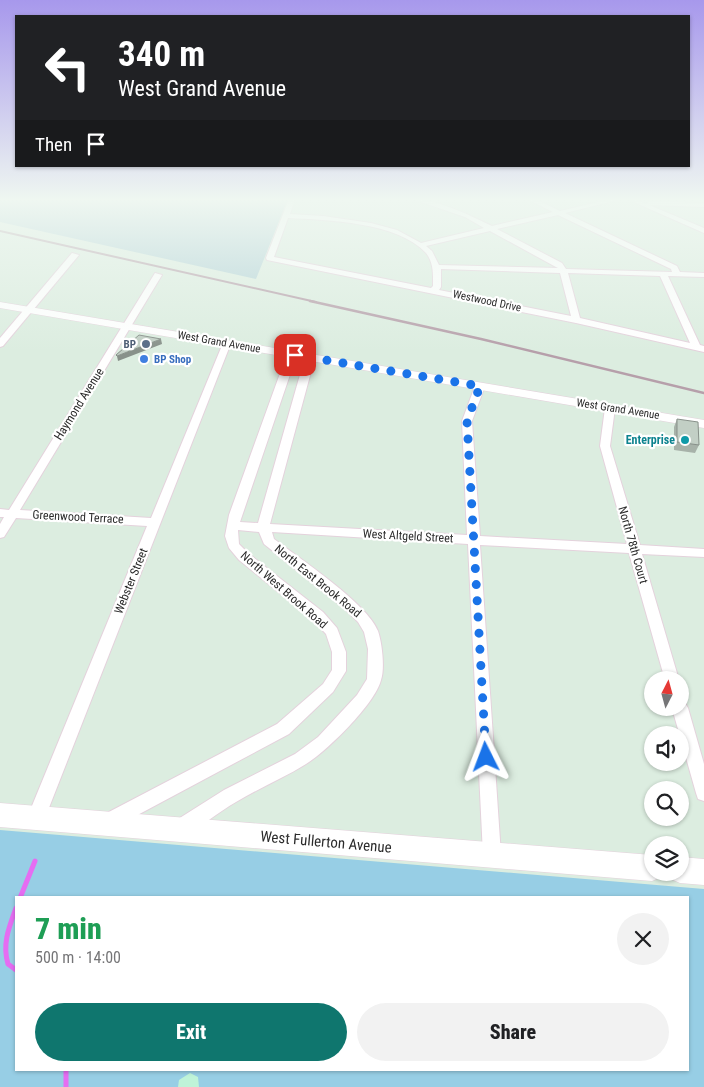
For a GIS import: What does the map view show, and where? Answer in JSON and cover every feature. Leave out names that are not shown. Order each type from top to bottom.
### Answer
[{"type":"main road","name":"West Grand Avenue","points":[[0,305],[704,424]]},
{"type":"main road","name":"West Fullerton Avenue","points":[[0,816],[644,867]]},
{"type":"main road","points":[[689,871],[704,872]]},
{"type":"street","name":"Westwood Drive","points":[[273,250],[270,258],[434,290],[700,348]]},
{"type":"street","points":[[425,250],[437,267],[437,287],[434,290]]},
{"type":"street","points":[[532,250],[559,265],[563,270],[576,320]]},
{"type":"street","points":[[637,250],[674,268],[677,274]]},
{"type":"street","points":[[0,344],[75,256]]},
{"type":"street","points":[[437,267],[704,275]]},
{"type":"street","points":[[663,274],[700,348]]},
{"type":"street","name":"Haymond Avenue","points":[[0,534],[6,513],[158,275]]},
{"type":"street","name":"Webster Street","points":[[36,818],[227,343]]},
{"type":"street","points":[[232,526],[292,354]]},
{"type":"street","points":[[264,528],[265,516],[310,358]]},
{"type":"street","points":[[480,386],[467,421],[492,855]]},
{"type":"street","name":"North 78th Court","points":[[610,408],[605,446],[669,671]]},
{"type":"street","name":"Greenwood Terrace","points":[[6,513],[155,522]]},
{"type":"street","name":"West Altgeld Street","points":[[232,526],[704,553]]},
{"type":"street","name":"North West Brook Road","points":[[103,824],[283,729],[328,688],[339,671],[340,652],[332,632],[318,616],[244,557],[234,545],[231,536],[232,526]]},
{"type":"street","name":"North East Brook Road","points":[[177,830],[230,796],[301,759],[324,742],[362,700],[374,680],[375,649],[371,631],[363,618],[350,605],[268,541],[264,528]]},
{"type":"street","points":[[682,716],[704,793]]},
{"type":"shaded area","points":[[125,250],[268,250],[256,279]]},
{"type":"shaded area","points":[[0,830],[704,889],[704,1087],[0,1087]]},
{"type":"sand","points":[[190,1073],[198,1077],[199,1087],[178,1087],[179,1080]]},
{"type":"building","points":[[139,335],[161,339],[116,355]]},
{"type":"building","points":[[677,419],[698,422],[699,445],[677,442]]},
{"type":"waterway","points":[[21,896],[35,861]]},
{"type":"waterway","points":[[15,911],[6,943],[8,964],[15,969]]},
{"type":"waterway","points":[[66,1071],[66,1087]]},
{"type":"railway","points":[[83,250],[316,302]]},
{"type":"railway","points":[[310,301],[481,339],[704,393]]},
{"type":"place","name":"BP","points":[[146,344]]},
{"type":"place","name":"BP Shop","points":[[144,359]]},
{"type":"place","name":"Enterprise","points":[[685,440]]},
{"type":"route","points":[[295,355],[480,386],[467,421],[486,757]]}]
